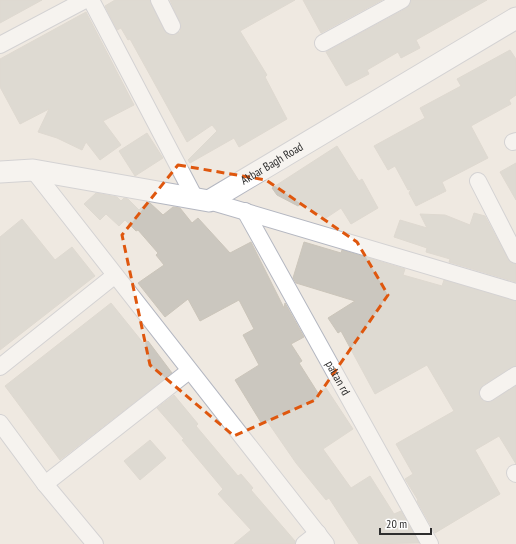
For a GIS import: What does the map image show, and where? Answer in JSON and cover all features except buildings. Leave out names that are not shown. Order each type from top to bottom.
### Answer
[{"type":"street","points":[[0,45],[58,6],[85,0]]},
{"type":"street","points":[[91,0],[202,199]]},
{"type":"street","points":[[159,0],[172,26]]},
{"type":"street","points":[[323,43],[402,0]]},
{"type":"street","name":"Akbar Bagh Road","points":[[202,199],[516,18]]},
{"type":"street","points":[[33,170],[114,276],[322,538],[304,544]]},
{"type":"street","points":[[0,172],[33,170],[202,199],[516,292]]},
{"type":"street","points":[[478,181],[516,255]]},
{"type":"street","name":"paltan rd","points":[[245,211],[430,544]]},
{"type":"street","points":[[0,367],[114,276]]},
{"type":"street","points":[[45,484],[189,371]]},
{"type":"street","points":[[488,393],[516,375]]},
{"type":"street","points":[[0,423],[45,484],[95,544]]},
{"type":"highlighted area","points":[[178,165],[266,180],[357,242],[388,295],[315,400],[234,436],[150,365],[122,235]]}]
